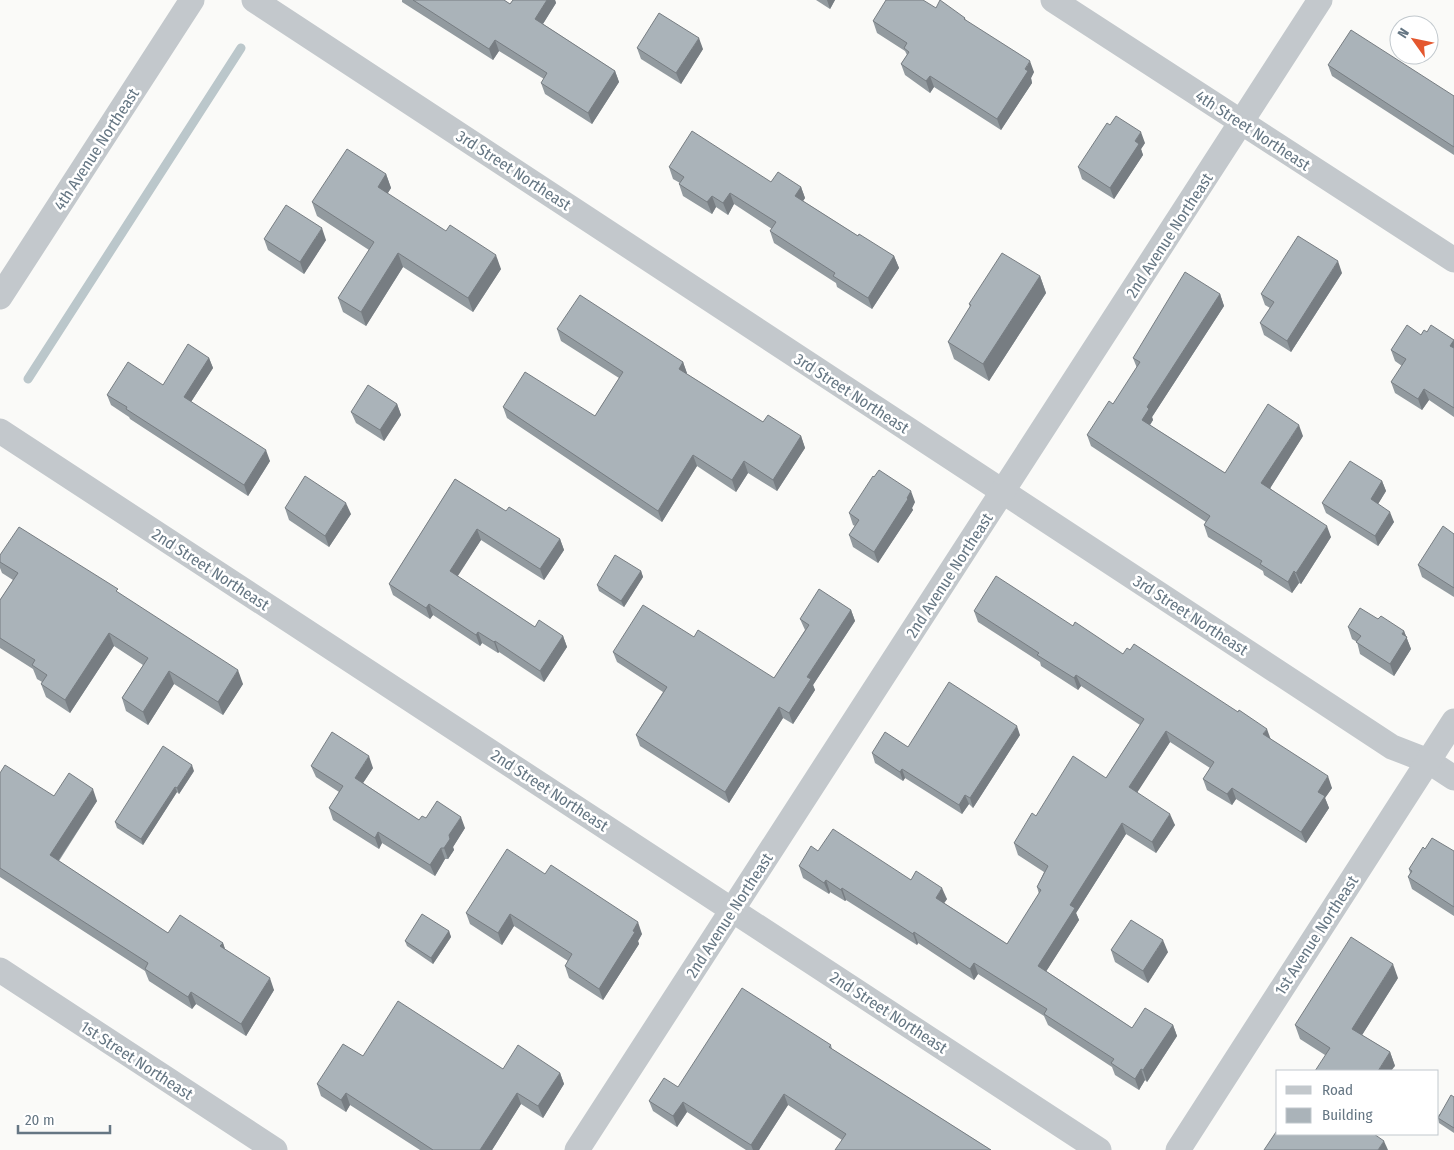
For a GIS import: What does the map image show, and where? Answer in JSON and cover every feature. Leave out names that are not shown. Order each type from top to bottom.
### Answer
[{"type":"street","name":"4th Avenue Northeast","points":[[0,297],[192,0]]},
{"type":"street","name":"3rd Street Northeast","points":[[254,0],[1392,747],[1428,761],[1454,778]]},
{"type":"street","name":"4th Street Northeast","points":[[1053,0],[1454,260]]},
{"type":"street","name":"2nd Avenue Northeast","points":[[577,1150],[1320,0]]},
{"type":"street","name":"2nd Street Northeast","points":[[0,431],[1099,1150]]},
{"type":"street","name":"1st Avenue Northeast","points":[[1178,1150],[1454,720]]},
{"type":"street","name":"1st Street Northeast","points":[[0,970],[274,1150]]},
{"type":"building","points":[[413,0],[504,0],[510,4],[513,0],[547,0],[535,19],[615,71],[588,113],[541,83],[547,73],[495,40],[489,49]]},
{"type":"building","points":[[886,0],[923,0],[936,8],[940,0],[964,19],[1030,61],[1025,69],[1028,71],[997,119],[930,76],[926,81],[901,64],[909,52],[904,48],[907,43],[873,21]]},
{"type":"building","points":[[659,13],[699,38],[676,73],[637,48]]},
{"type":"building","points":[[1351,30],[1389,54],[1389,65],[1406,65],[1454,96],[1454,147],[1328,65]]},
{"type":"building","points":[[1116,116],[1141,132],[1135,141],[1139,144],[1110,188],[1078,167],[1107,123],[1110,125]]},
{"type":"building","points":[[692,131],[771,182],[778,172],[801,187],[795,196],[858,236],[859,234],[894,256],[868,298],[833,276],[835,273],[770,231],[776,222],[730,193],[723,203],[712,196],[707,202],[679,184],[684,177],[669,167]]},
{"type":"building","points":[[347,149],[386,174],[378,187],[446,231],[450,225],[496,255],[468,298],[398,253],[361,312],[338,298],[374,242],[312,202]]},
{"type":"building","points":[[286,205],[322,228],[300,262],[264,239]]},
{"type":"building","points":[[1298,236],[1338,261],[1287,341],[1260,323],[1274,302],[1261,294]]},
{"type":"building","points":[[1002,253],[1040,276],[983,364],[948,342],[971,305],[969,304]]},
{"type":"building","points":[[1185,272],[1220,294],[1147,407],[1149,409],[1142,420],[1225,473],[1268,404],[1299,425],[1261,483],[1327,526],[1288,582],[1260,564],[1262,561],[1204,525],[1210,516],[1087,435],[1109,401],[1113,404],[1140,362],[1133,358]]},
{"type":"building","points":[[580,295],[683,362],[679,369],[763,422],[768,415],[801,436],[773,480],[744,461],[732,480],[693,455],[658,511],[503,407],[525,372],[595,416],[623,372],[557,329]]},
{"type":"building","points":[[1407,325],[1421,335],[1424,330],[1427,332],[1431,325],[1454,340],[1450,346],[1454,348],[1454,408],[1424,389],[1418,399],[1391,382],[1406,359],[1391,350]]},
{"type":"building","points":[[188,344],[209,358],[184,397],[266,450],[244,485],[107,395],[128,362],[163,385]]},
{"type":"building","points":[[368,385],[397,404],[380,430],[351,412]]},
{"type":"building","points":[[1350,461],[1382,481],[1371,499],[1390,512],[1375,536],[1322,503]]},
{"type":"building","points":[[879,470],[911,491],[908,499],[874,552],[849,535],[859,520],[849,513]]},
{"type":"building","points":[[305,476],[346,503],[325,536],[285,508]]},
{"type":"building","points":[[455,479],[506,511],[509,507],[560,539],[540,569],[477,529],[450,571],[535,627],[539,620],[563,636],[540,671],[495,641],[478,632],[476,635],[429,604],[426,608],[389,584]]},
{"type":"building","points":[[1443,526],[1454,534],[1454,588],[1418,565]]},
{"type":"building","points":[[19,527],[118,589],[116,591],[238,670],[218,702],[169,671],[143,712],[122,698],[148,658],[109,633],[65,700],[41,684],[47,675],[32,665],[35,660],[0,638],[0,600],[18,573],[0,562],[0,555]]},
{"type":"building","points":[[615,555],[641,571],[621,601],[597,585]]},
{"type":"building","points":[[996,576],[1073,626],[1075,622],[1123,654],[1127,648],[1130,650],[1134,644],[1267,729],[1263,734],[1328,776],[1318,792],[1325,796],[1301,832],[1232,788],[1227,794],[1203,779],[1214,762],[1166,731],[1129,787],[1170,814],[1152,842],[1122,823],[1070,905],[1075,908],[1038,966],[1132,1028],[1145,1008],[1173,1025],[1135,1079],[1111,1063],[1114,1059],[1044,1014],[1047,1009],[974,963],[970,969],[842,888],[841,890],[826,880],[824,883],[799,866],[811,846],[818,851],[833,829],[911,880],[916,871],[942,888],[936,898],[1007,944],[1041,890],[1037,887],[1048,866],[1014,843],[1032,813],[1036,816],[1073,756],[1106,778],[1144,719],[1076,675],[1074,678],[1037,655],[1039,653],[974,611]]},
{"type":"building","points":[[819,589],[851,610],[807,677],[811,679],[789,713],[779,707],[725,792],[636,735],[667,687],[613,652],[643,605],[694,637],[698,630],[774,678],[809,625],[800,619]]},
{"type":"building","points":[[1360,608],[1378,619],[1381,616],[1404,631],[1402,634],[1407,637],[1390,664],[1356,642],[1361,636],[1348,627]]},
{"type":"building","points":[[949,682],[1017,726],[970,798],[965,795],[959,805],[902,769],[900,772],[872,753],[885,732],[908,747]]},
{"type":"building","points":[[332,732],[369,756],[355,778],[419,820],[422,816],[426,818],[437,801],[461,817],[449,835],[450,839],[444,848],[441,848],[430,865],[378,832],[375,838],[329,808],[343,786],[311,766]]},
{"type":"building","points":[[163,746],[192,765],[177,788],[175,787],[141,839],[115,822]]},
{"type":"building","points":[[5,765],[54,796],[69,773],[93,789],[50,855],[168,933],[180,915],[223,943],[220,946],[270,978],[241,1024],[191,992],[188,997],[145,969],[148,963],[0,868],[0,773]]},
{"type":"building","points":[[1432,838],[1454,851],[1454,907],[1408,877],[1412,871],[1409,869],[1423,847],[1425,849]]},
{"type":"building","points":[[507,849],[545,874],[551,865],[638,922],[633,931],[635,932],[599,989],[565,966],[572,954],[510,914],[498,933],[466,913]]},
{"type":"building","points":[[422,914],[449,931],[431,958],[405,941]]},
{"type":"building","points":[[1131,920],[1163,940],[1143,971],[1111,950]]},
{"type":"building","points":[[1351,937],[1393,964],[1352,1029],[1390,1052],[1379,1070],[1316,1070],[1330,1048],[1295,1025]]},
{"type":"building","points":[[742,988],[831,1045],[829,1047],[991,1150],[835,1150],[846,1134],[784,1094],[751,1145],[683,1102],[673,1116],[649,1101],[664,1078],[678,1087]]},
{"type":"building","points":[[398,1001],[503,1069],[518,1045],[560,1073],[538,1106],[517,1093],[480,1150],[433,1150],[346,1093],[341,1100],[317,1084],[343,1044],[363,1056]]},
{"type":"building","points":[[1451,1095],[1454,1097],[1454,1128],[1439,1119]]},
{"type":"building","points":[[1276,1132],[1276,1135],[1375,1135],[1384,1141],[1378,1150],[1264,1150]]},
{"type":"waterway","points":[[28,379],[241,48]]}]
